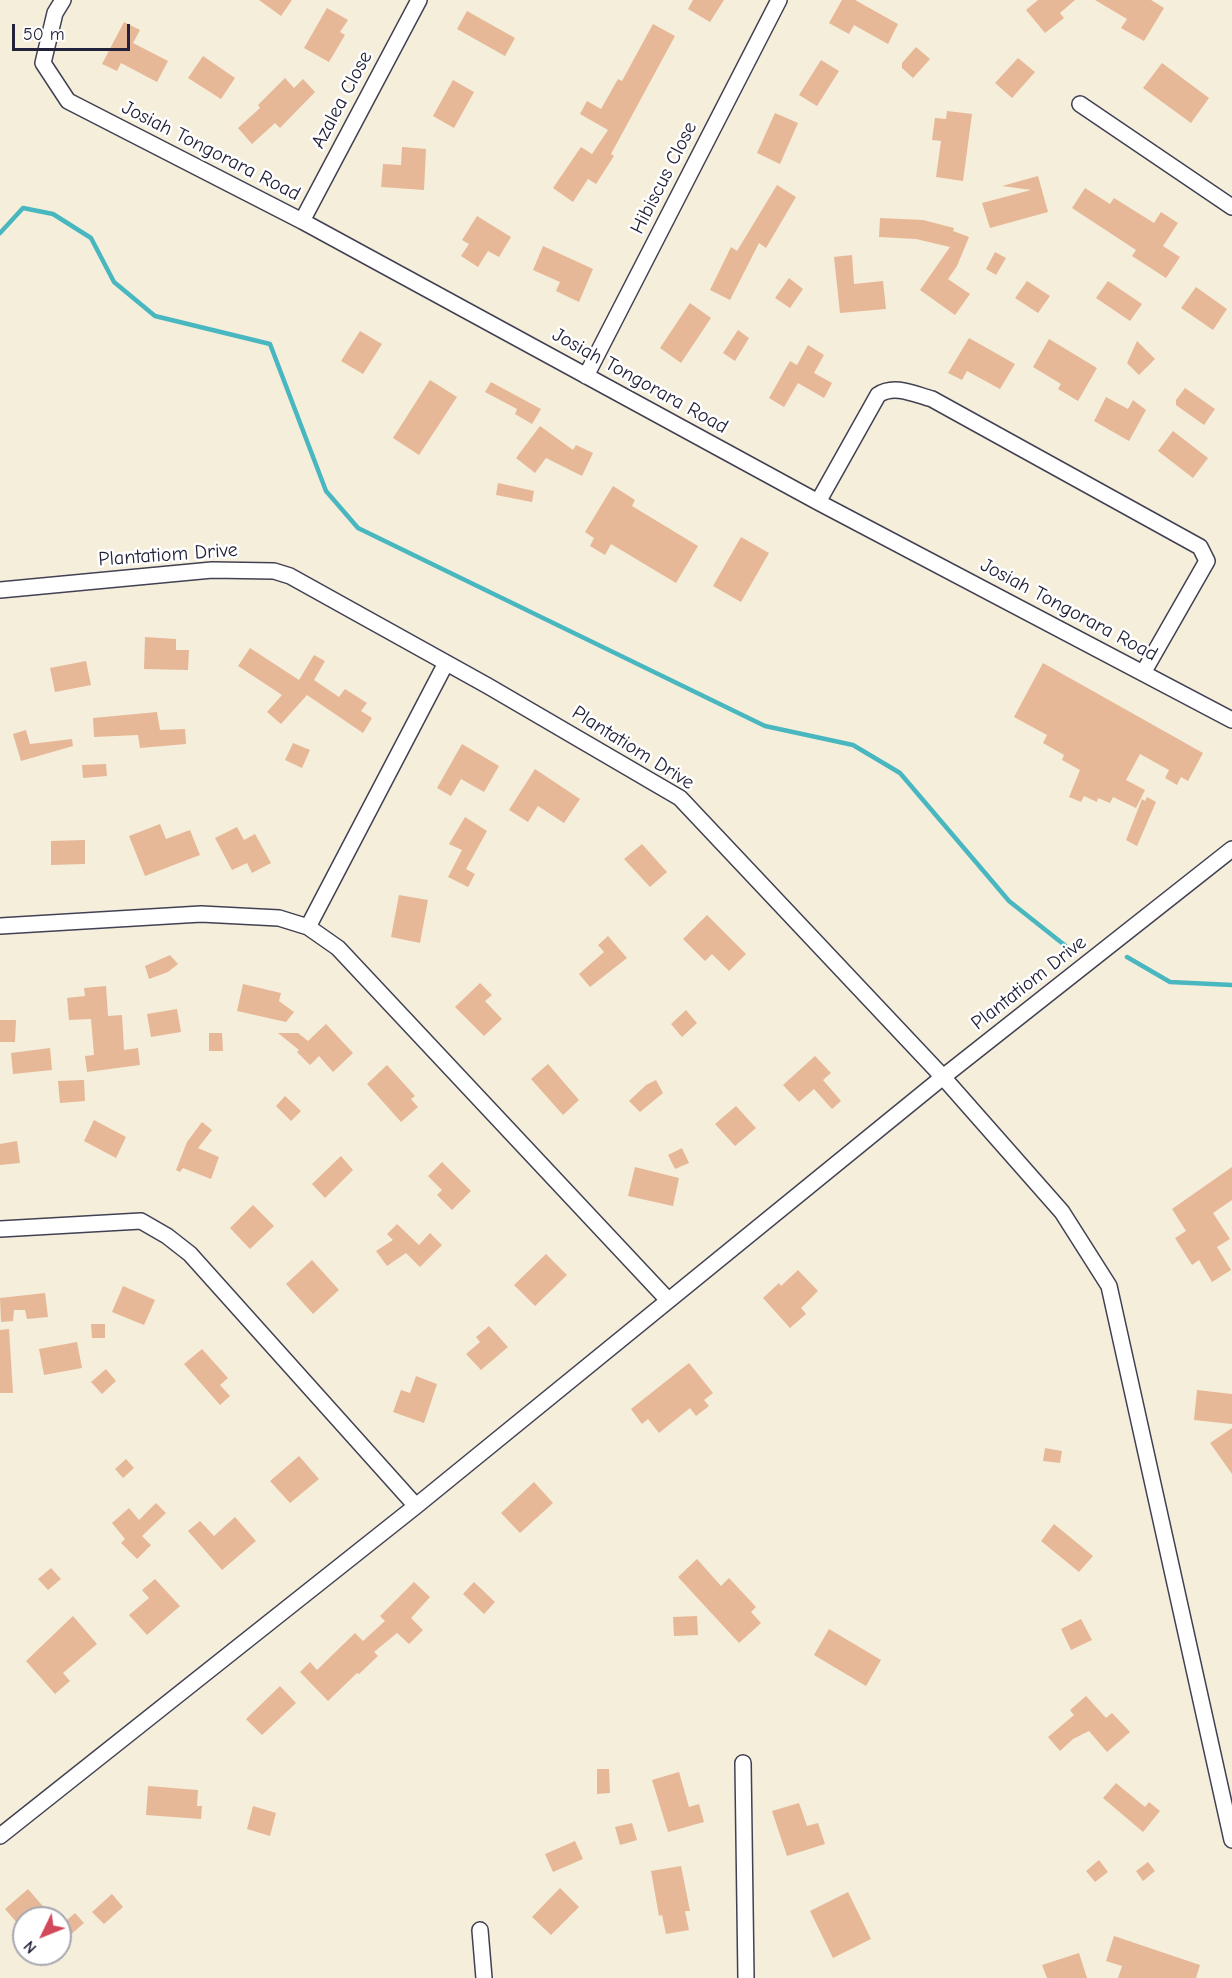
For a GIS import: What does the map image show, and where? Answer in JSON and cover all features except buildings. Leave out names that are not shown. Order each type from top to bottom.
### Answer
[{"type":"street","name":"Josiah Tongorara Road","points":[[63,0],[55,13],[43,63],[68,101],[302,221],[818,502],[1232,720]]},
{"type":"street","name":"Azalea Close","points":[[302,221],[419,0]]},
{"type":"street","name":"Hibiscus Close","points":[[586,376],[779,0]]},
{"type":"street","points":[[1080,104],[1232,207]]},
{"type":"street","points":[[818,502],[878,395],[894,389],[932,399],[1200,548],[1207,561],[1143,673]]},
{"type":"street","name":"Plantatiom Drive","points":[[0,590],[212,570],[274,571],[290,576],[680,798],[943,1077],[1232,849]]},
{"type":"street","points":[[308,927],[446,663]]},
{"type":"street","points":[[0,927],[201,914],[279,918],[308,927],[338,948],[668,1300]]},
{"type":"street","points":[[0,1836],[417,1506],[943,1077],[1062,1212],[1109,1286],[1232,1840]]},
{"type":"street","points":[[0,1229],[141,1221],[167,1236],[190,1254],[417,1506]]},
{"type":"street","points":[[744,1763],[746,1978]]},
{"type":"street","points":[[480,1930],[484,1978]]},
{"type":"waterway","points":[[0,233],[23,208],[53,214],[91,238],[114,282],[155,316],[270,344],[326,491],[358,528],[765,726],[853,745],[900,773],[1009,901],[1067,947]]},
{"type":"waterway","points":[[1127,957],[1170,982],[1232,985]]}]
